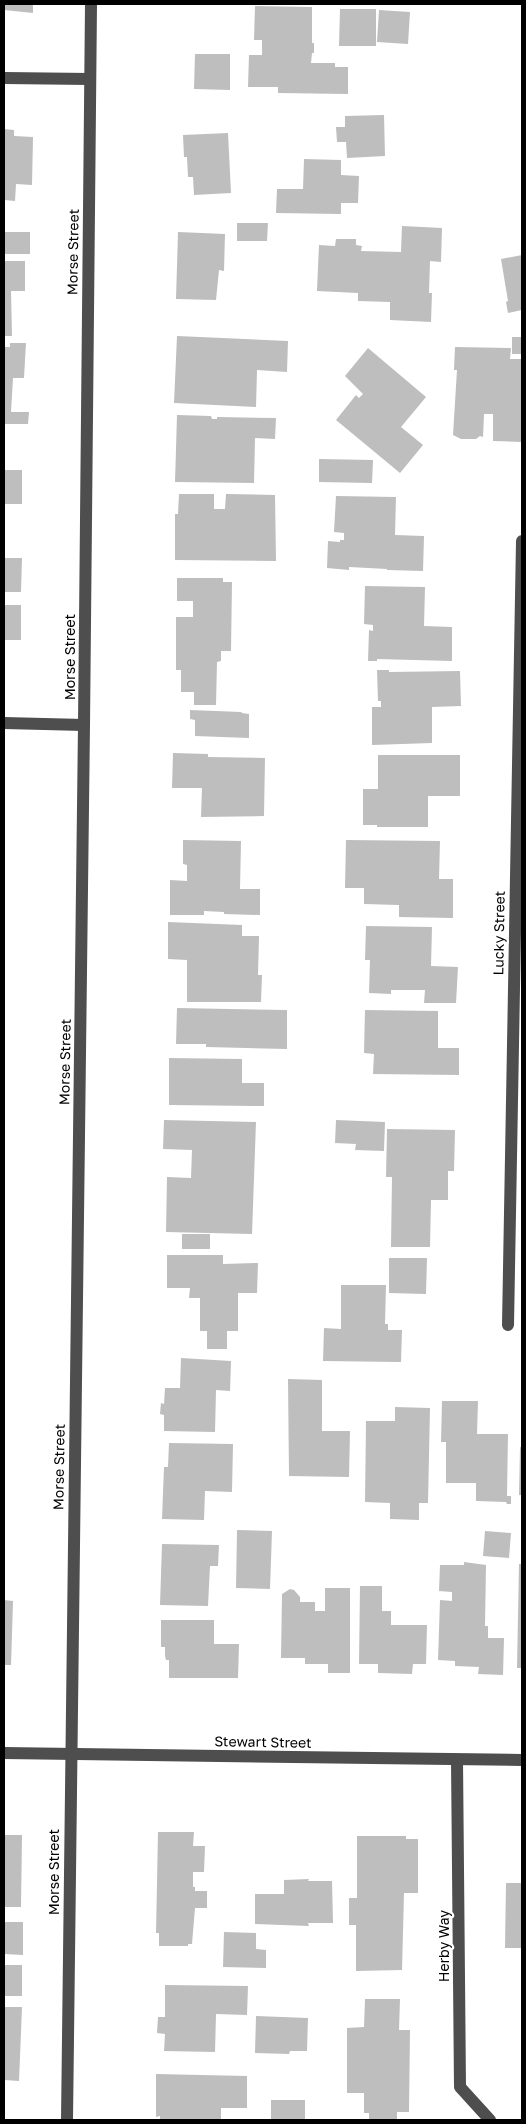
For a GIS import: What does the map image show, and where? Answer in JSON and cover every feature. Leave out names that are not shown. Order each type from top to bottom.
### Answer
[{"type":"street","name":"Morse Street","points":[[67,2120],[91,4]]},
{"type":"street","points":[[4,78],[90,79]]},
{"type":"street","name":"Lucky Street","points":[[508,1325],[522,541]]},
{"type":"street","points":[[4,723],[84,725]]},
{"type":"street","name":"Stewart Street","points":[[4,1753],[522,1760]]},
{"type":"street","name":"Herby Way","points":[[458,1760],[460,2087],[490,2120]]},
{"type":"building","points":[[4,4],[33,4],[33,13],[4,10]]},
{"type":"building","points":[[255,6],[312,7],[312,43],[314,43],[314,53],[312,53],[311,63],[335,63],[335,67],[348,67],[348,94],[278,93],[278,87],[248,87],[249,55],[262,55],[262,40],[254,40]]},
{"type":"building","points":[[340,9],[376,9],[376,46],[339,46]]},
{"type":"building","points":[[379,10],[410,12],[408,44],[377,42]]},
{"type":"building","points":[[195,54],[230,54],[230,90],[194,89]]},
{"type":"building","points":[[384,115],[385,156],[347,158],[346,142],[337,142],[336,127],[345,127],[345,116]]},
{"type":"building","points":[[4,129],[14,130],[14,136],[33,137],[32,185],[16,184],[15,201],[4,200]]},
{"type":"building","points":[[228,133],[231,193],[194,195],[193,177],[188,177],[187,157],[184,157],[183,135]]},
{"type":"building","points":[[304,159],[341,160],[341,175],[359,176],[358,203],[341,203],[341,214],[276,213],[277,189],[303,189]]},
{"type":"building","points":[[237,223],[268,223],[267,241],[237,241]]},
{"type":"building","points":[[402,226],[442,228],[441,262],[430,261],[429,293],[432,293],[431,322],[390,320],[390,302],[358,301],[358,293],[317,291],[319,245],[335,246],[336,239],[356,239],[356,245],[362,246],[361,251],[401,252]]},
{"type":"building","points":[[4,232],[30,232],[30,254],[4,254]]},
{"type":"building","points":[[178,232],[225,234],[224,271],[219,270],[216,300],[176,299]]},
{"type":"building","points":[[522,255],[522,310],[508,313],[506,302],[508,301],[501,259]]},
{"type":"building","points":[[4,261],[25,261],[25,291],[11,291],[12,336],[4,336]]},
{"type":"building","points":[[177,336],[288,341],[287,372],[257,370],[256,407],[174,403]]},
{"type":"building","points":[[512,337],[522,337],[522,354],[512,354]]},
{"type":"building","points":[[10,343],[26,343],[24,378],[13,378],[11,412],[29,412],[28,424],[4,424],[4,347],[10,347]]},
{"type":"building","points":[[455,347],[511,348],[510,359],[522,359],[522,442],[493,441],[493,414],[484,414],[483,437],[461,439],[453,435],[457,370],[454,370]]},
{"type":"building","points":[[368,348],[426,397],[401,427],[423,445],[400,473],[336,420],[356,395],[359,398],[363,394],[345,376]]},
{"type":"building","points":[[177,415],[211,416],[212,419],[217,419],[217,417],[276,418],[275,439],[255,438],[254,483],[175,482]]},
{"type":"building","points":[[319,459],[373,460],[372,483],[319,482]]},
{"type":"building","points":[[4,470],[22,470],[22,504],[4,504]]},
{"type":"building","points":[[179,494],[214,494],[214,509],[225,509],[226,494],[275,495],[276,561],[175,560],[175,514],[178,514]]},
{"type":"building","points":[[336,496],[396,497],[395,535],[424,536],[423,571],[349,567],[349,570],[327,568],[328,541],[340,542],[340,540],[344,540],[344,533],[334,532]]},
{"type":"building","points":[[4,558],[22,558],[21,592],[4,592]]},
{"type":"building","points":[[177,578],[223,578],[223,582],[232,582],[231,651],[221,651],[221,661],[217,662],[216,705],[194,705],[194,692],[181,692],[181,670],[176,670],[176,617],[193,617],[193,601],[177,601]]},
{"type":"building","points":[[365,586],[425,587],[424,626],[452,627],[452,661],[377,659],[377,661],[368,661],[369,630],[373,631],[373,625],[364,624]]},
{"type":"building","points":[[4,605],[21,605],[21,640],[4,640]]},
{"type":"building","points":[[377,670],[389,670],[389,672],[460,671],[461,706],[432,707],[432,743],[372,745],[372,707],[381,707],[381,701],[378,701]]},
{"type":"building","points":[[190,710],[249,714],[249,738],[195,736],[195,720],[190,719]]},
{"type":"building","points":[[173,753],[208,754],[208,757],[265,758],[264,816],[201,817],[202,788],[172,788]]},
{"type":"building","points":[[378,755],[460,755],[460,796],[428,796],[428,827],[377,827],[377,825],[363,825],[363,789],[378,789]]},
{"type":"building","points":[[183,840],[241,841],[240,889],[260,889],[260,915],[224,914],[224,912],[204,911],[204,915],[170,915],[170,880],[187,881],[187,865],[183,864]]},
{"type":"building","points":[[346,840],[440,841],[439,879],[453,879],[453,918],[399,917],[399,905],[364,904],[364,888],[345,888]]},
{"type":"building","points":[[168,922],[242,925],[242,936],[259,936],[258,975],[262,975],[261,1002],[187,1002],[187,960],[168,959]]},
{"type":"building","points":[[366,926],[432,927],[431,966],[458,967],[456,1003],[424,1003],[425,990],[391,990],[391,994],[369,993],[370,960],[365,960]]},
{"type":"building","points":[[177,1008],[287,1010],[287,1049],[206,1047],[206,1044],[176,1044]]},
{"type":"building","points":[[365,1010],[438,1011],[438,1048],[459,1048],[459,1075],[373,1074],[374,1054],[364,1053]]},
{"type":"building","points":[[169,1058],[242,1059],[242,1083],[264,1083],[264,1106],[169,1105]]},
{"type":"building","points":[[164,1120],[256,1122],[252,1234],[166,1232],[167,1177],[191,1178],[192,1150],[163,1149]]},
{"type":"building","points":[[336,1120],[385,1122],[384,1151],[355,1150],[356,1144],[335,1143]]},
{"type":"building","points":[[387,1129],[455,1130],[454,1171],[448,1171],[448,1200],[431,1200],[430,1247],[391,1247],[392,1177],[386,1177]]},
{"type":"building","points":[[182,1234],[210,1234],[210,1249],[182,1249]]},
{"type":"building","points":[[167,1255],[223,1255],[223,1264],[258,1263],[257,1293],[238,1293],[238,1331],[227,1331],[227,1349],[207,1349],[207,1331],[200,1331],[200,1298],[189,1298],[190,1288],[167,1288]]},
{"type":"building","points":[[389,1258],[427,1258],[426,1294],[389,1293]]},
{"type":"building","points":[[341,1285],[386,1285],[385,1324],[388,1324],[388,1330],[402,1330],[401,1362],[323,1361],[324,1328],[341,1329]]},
{"type":"building","points":[[181,1358],[231,1361],[230,1391],[216,1390],[215,1432],[164,1431],[164,1415],[160,1414],[161,1403],[164,1404],[165,1388],[180,1388]]},
{"type":"building","points":[[288,1379],[322,1380],[322,1431],[350,1431],[349,1477],[289,1476]]},
{"type":"building","points":[[442,1401],[478,1401],[477,1434],[508,1434],[507,1496],[511,1496],[511,1504],[506,1502],[476,1501],[476,1483],[446,1483],[446,1442],[441,1442]]},
{"type":"building","points":[[395,1407],[430,1408],[428,1503],[419,1503],[419,1520],[390,1519],[390,1503],[365,1502],[366,1421],[395,1421]]},
{"type":"building","points":[[169,1443],[233,1444],[232,1492],[205,1491],[204,1520],[162,1519],[164,1467],[168,1467]]},
{"type":"building","points":[[520,1447],[522,1447],[522,1495],[519,1495]]},
{"type":"building","points":[[237,1530],[272,1531],[270,1589],[236,1588]]},
{"type":"building","points":[[485,1531],[511,1533],[509,1558],[483,1556]]},
{"type":"building","points":[[162,1544],[219,1545],[218,1566],[210,1566],[208,1606],[160,1605]]},
{"type":"building","points":[[464,1562],[486,1565],[485,1626],[488,1626],[488,1638],[504,1638],[503,1675],[478,1674],[479,1667],[455,1666],[455,1661],[438,1660],[440,1600],[452,1601],[452,1592],[439,1591],[440,1565],[464,1565]]},
{"type":"building","points":[[519,1564],[522,1564],[522,1668],[517,1668]]},
{"type":"building","points":[[360,1586],[382,1586],[382,1611],[391,1611],[391,1625],[427,1625],[426,1664],[413,1664],[412,1674],[378,1673],[378,1664],[359,1664]]},
{"type":"building","points":[[325,1588],[350,1588],[350,1673],[328,1673],[328,1664],[305,1664],[305,1658],[281,1658],[282,1594],[290,1589],[294,1590],[300,1597],[300,1602],[315,1602],[315,1611],[325,1611]]},
{"type":"building","points":[[4,1600],[13,1601],[11,1665],[4,1665]]},
{"type":"building","points":[[161,1620],[214,1620],[214,1644],[239,1644],[238,1678],[169,1678],[169,1660],[166,1660],[165,1647],[161,1647]]},
{"type":"building","points":[[158,1832],[194,1832],[193,1846],[205,1846],[204,1872],[193,1872],[193,1887],[195,1887],[195,1891],[207,1891],[207,1908],[195,1908],[192,1944],[188,1944],[188,1946],[159,1946],[159,1933],[156,1933]]},
{"type":"building","points":[[4,1835],[22,1835],[21,1907],[4,1907]]},
{"type":"building","points":[[357,1836],[406,1836],[406,1839],[418,1839],[418,1893],[404,1893],[402,1970],[356,1971],[356,1925],[349,1925],[349,1898],[357,1898]]},
{"type":"building","points":[[309,1879],[308,1881],[332,1881],[333,1923],[308,1923],[309,1926],[255,1924],[255,1894],[284,1894],[284,1880]]},
{"type":"building","points":[[506,1883],[522,1883],[522,1948],[505,1948]]},
{"type":"building","points":[[4,1922],[23,1922],[23,1955],[4,1954]]},
{"type":"building","points":[[224,1932],[256,1933],[256,1949],[266,1950],[266,1968],[223,1967]]},
{"type":"building","points":[[4,1965],[22,1965],[22,1996],[4,1996]]},
{"type":"building","points":[[165,1985],[248,1986],[247,2015],[216,2014],[215,2052],[164,2051],[165,2034],[157,2033],[158,2017],[165,2017]]},
{"type":"building","points":[[365,1999],[400,1999],[399,2030],[410,2030],[409,2112],[397,2112],[397,2120],[369,2120],[369,2113],[364,2113],[364,2093],[347,2093],[347,2028],[364,2027]]},
{"type":"building","points":[[4,2007],[22,2007],[19,2081],[4,2080]]},
{"type":"building","points":[[256,2016],[308,2018],[307,2051],[290,2051],[289,2054],[255,2053]]},
{"type":"building","points":[[156,2074],[247,2076],[247,2108],[221,2108],[221,2120],[160,2120],[160,2116],[156,2117]]},
{"type":"building","points":[[271,2100],[305,2100],[305,2120],[271,2120]]}]
